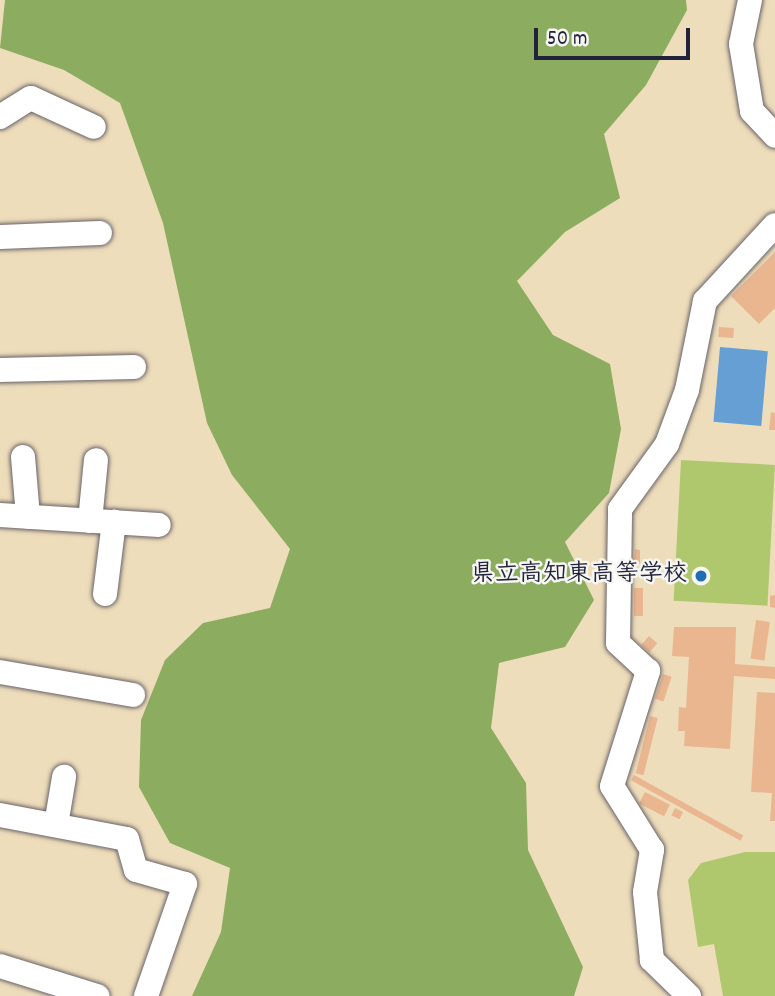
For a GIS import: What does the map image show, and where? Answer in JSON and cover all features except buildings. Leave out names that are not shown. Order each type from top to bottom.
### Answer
[{"type":"street","points":[[750,0],[741,44],[752,111],[775,136]]},
{"type":"street","points":[[0,117],[31,98],[94,127]]},
{"type":"street","points":[[689,996],[652,960],[645,892],[649,838],[612,786],[649,671],[618,643],[620,509],[667,444],[687,390],[705,301],[775,225]]},
{"type":"street","points":[[0,237],[100,233]]},
{"type":"street","points":[[0,370],[134,367]]},
{"type":"street","points":[[23,457],[28,517]]},
{"type":"street","points":[[96,460],[105,594]]},
{"type":"street","points":[[0,515],[159,525]]},
{"type":"street","points":[[0,671],[134,695]]},
{"type":"street","points":[[57,825],[64,777]]},
{"type":"street","points":[[0,815],[127,839],[136,870],[186,884],[146,996]]},
{"type":"street","points":[[0,966],[97,996]]},
{"type":"green space","points":[[5,0],[686,0],[687,10],[646,85],[604,134],[620,198],[565,232],[517,281],[553,335],[610,364],[621,429],[609,493],[565,542],[594,600],[565,647],[499,663],[491,728],[526,783],[528,850],[583,967],[574,996],[192,996],[221,932],[230,868],[170,843],[139,787],[141,720],[165,660],[203,623],[270,608],[290,549],[232,475],[207,423],[163,223],[120,103],[64,70],[0,48]]},
{"type":"green space","points":[[681,460],[775,465],[767,606],[674,601]]},
{"type":"green space","points":[[745,852],[775,852],[775,996],[723,996],[714,944],[698,947],[688,880],[701,863]]},
{"type":"water","points":[[720,347],[768,351],[761,426],[713,422]]},
{"type":"place","name":"県立高知東高等学校","points":[[701,576]]}]
